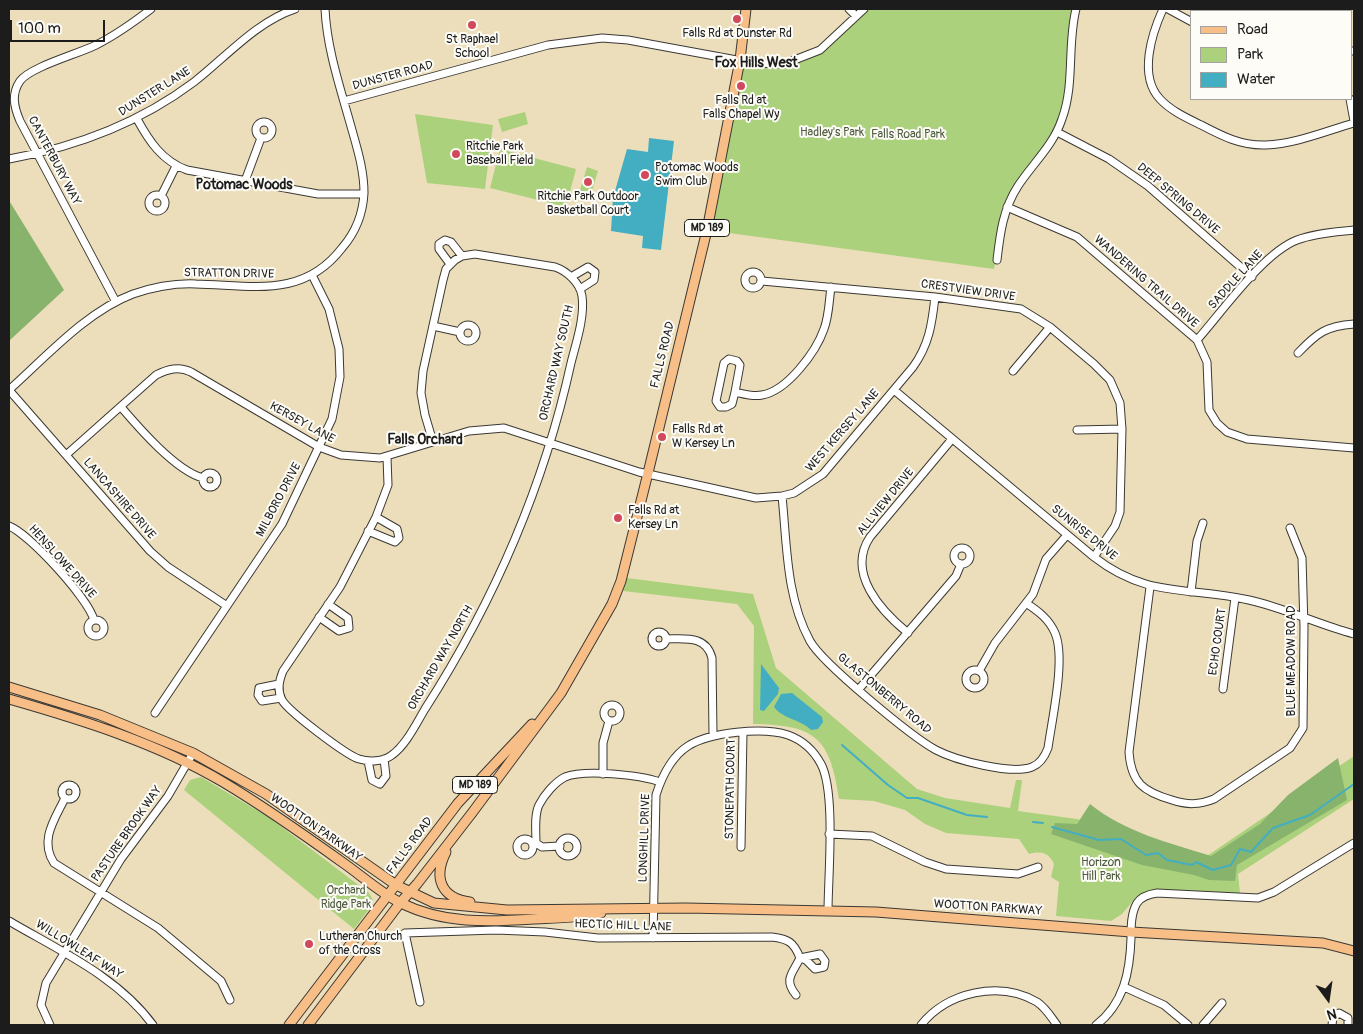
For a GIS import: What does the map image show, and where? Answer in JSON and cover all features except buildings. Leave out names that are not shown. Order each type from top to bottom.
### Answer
[{"type":"main road","name":"FALLS ROAD","points":[[308,1025],[561,693],[589,648],[612,604],[621,581],[707,230],[740,60],[746,9]]},
{"type":"main road","name":"WOOTTON PARKWAY","points":[[9,687],[100,715],[193,753],[266,794],[396,885],[434,903],[507,910],[828,911],[1323,943],[1354,951]]},
{"type":"main road","name":"FALLS ROAD","points":[[289,1025],[458,804],[561,693]]},
{"type":"main road","name":"WOOTTON PARKWAY","points":[[9,699],[72,717],[128,737],[187,764],[265,806],[400,903],[430,915],[483,922],[583,917],[618,910]]},
{"type":"main road","points":[[456,833],[439,869],[441,883],[448,894],[458,900],[470,902],[524,905],[540,909]]},
{"type":"street","name":"CANTERBURY WAY","points":[[116,302],[15,111],[14,97],[20,81],[31,72],[97,45],[151,9]]},
{"type":"street","name":"DUNSTER LANE","points":[[9,159],[37,154],[88,140],[137,118],[194,81],[260,28],[295,9]]},
{"type":"street","name":"STRATTON DRIVE","points":[[9,390],[88,320],[116,302],[141,291],[171,285],[269,287],[292,283],[312,275],[330,262],[346,244],[360,215],[364,194],[363,172],[331,51],[325,9]]},
{"type":"street","points":[[849,9],[856,16]]},
{"type":"street","name":"DUNSTER ROAD","points":[[344,101],[548,45],[577,40],[602,38],[628,40],[740,60],[776,64],[801,59],[825,46],[864,9]]},
{"type":"street","points":[[997,260],[1001,226],[1007,207],[1018,186],[1057,132],[1068,98],[1076,9]]},
{"type":"street","points":[[1163,9],[1152,36],[1150,78],[1158,97],[1179,113],[1229,140],[1266,145],[1284,143],[1354,122],[1350,100]]},
{"type":"street","points":[[1168,9],[1190,21]]},
{"type":"street","points":[[137,118],[153,146],[176,166],[318,194],[364,194]]},
{"type":"street","name":"DEEP SPRING DRIVE","points":[[1057,132],[1109,159],[1148,186],[1252,277]]},
{"type":"street","points":[[245,181],[261,138]]},
{"type":"street","points":[[161,196],[176,166]]},
{"type":"street","name":"WANDERING TRAIL DRIVE","points":[[1007,207],[1077,237],[1197,340],[1207,362],[1209,410],[1217,423],[1227,432],[1247,439],[1354,448]]},
{"type":"street","name":"SADDLE LANE","points":[[1197,340],[1252,277],[1277,252],[1297,240],[1322,234],[1354,230]]},
{"type":"street","points":[[434,442],[425,415],[421,393],[444,274],[450,264],[462,256],[451,242],[446,240],[440,244],[439,250],[450,264]]},
{"type":"street","name":"ORCHARD WAY SOUTH","points":[[462,256],[480,255],[555,267],[571,277],[580,289],[582,302],[580,321],[550,442]]},
{"type":"street","name":"ORCHARD WAY SOUTH","points":[[571,277],[588,266],[595,272],[594,280],[580,289]]},
{"type":"street","name":"MILBORO DRIVE","points":[[156,713],[282,524],[319,447],[336,404],[340,363],[333,319],[312,275]]},
{"type":"street","name":"CRESTVIEW DRIVE","points":[[762,281],[935,297],[1021,309],[1050,327],[1110,380],[1120,403],[1122,429],[1120,512],[1115,526],[1094,557]]},
{"type":"street","points":[[735,392],[763,395],[778,390],[786,384],[809,356],[821,337],[827,320],[831,287]]},
{"type":"street","name":"WEST KERSEY LANE","points":[[648,473],[742,496],[768,498],[782,496],[805,488],[823,474],[923,354],[930,334],[935,297]]},
{"type":"street","points":[[1298,353],[1314,336],[1325,329],[1354,324]]},
{"type":"street","points":[[433,326],[460,332]]},
{"type":"street","points":[[1013,371],[1050,327]]},
{"type":"street","points":[[732,359],[737,361],[740,367],[735,392],[732,404],[729,406],[723,408],[716,401],[724,362],[732,359]]},
{"type":"street","name":"KERSEY LANE","points":[[66,455],[156,375],[167,370],[181,368],[330,453],[356,458],[386,457],[469,432],[493,428],[516,431],[639,472],[648,473]]},
{"type":"street","name":"LANCASHIRE DRIVE","points":[[9,390],[150,551],[174,571],[227,606]]},
{"type":"street","name":"SUNRISE DRIVE","points":[[894,390],[1067,535],[1119,574],[1150,587],[1235,598],[1263,604],[1354,634]]},
{"type":"street","points":[[121,407],[161,450],[196,476],[203,478]]},
{"type":"street","points":[[1077,430],[1122,429]]},
{"type":"street","name":"ALLVIEW DRIVE","points":[[908,633],[876,603],[863,570],[863,552],[870,537],[952,439]]},
{"type":"street","name":"ORCHARD WAY NORTH","points":[[384,759],[393,755],[401,745],[462,649],[516,538],[550,442]]},
{"type":"street","points":[[368,761],[372,780],[380,784],[386,776],[384,759],[368,761],[349,754],[293,712],[281,698],[278,684],[283,671],[348,572],[376,517],[388,485],[386,457]]},
{"type":"street","name":"GLASTONBERRY ROAD","points":[[782,496],[790,578],[805,630],[820,655],[920,740],[937,751],[964,761],[1022,770],[1033,767],[1043,759],[1048,748],[1059,662],[1059,645],[1048,621],[1026,603]]},
{"type":"street","points":[[368,531],[390,542],[395,542],[399,538],[397,529],[376,517]]},
{"type":"street","points":[[1191,592],[1197,542],[1203,523]]},
{"type":"street","name":"HENSLOWE DRIVE","points":[[9,526],[33,542],[84,602],[94,620]]},
{"type":"street","name":"BLUE MEADOW ROAD","points":[[1150,587],[1129,752],[1130,763],[1136,780],[1146,791],[1186,804],[1204,804],[1290,748],[1303,728],[1304,619],[1302,558],[1290,528]]},
{"type":"street","points":[[979,672],[995,643],[1033,594],[1046,559],[1067,535]]},
{"type":"street","points":[[859,689],[956,576],[961,564]]},
{"type":"street","name":"ECHO COURT","points":[[1223,689],[1235,598]]},
{"type":"street","points":[[319,617],[339,631],[349,628],[348,618],[328,604]]},
{"type":"street","points":[[666,639],[693,638],[702,642],[710,652],[712,658],[713,734]]},
{"type":"street","points":[[278,684],[262,686],[259,688],[258,695],[262,701],[281,698]]},
{"type":"street","points":[[603,774],[602,743],[609,721]]},
{"type":"street","name":"LONGHILL DRIVE","points":[[653,938],[655,909],[655,807],[660,782],[674,758],[688,746],[713,734],[743,732],[788,735],[802,742],[814,753],[827,780],[830,834],[828,911]]},
{"type":"street","name":"STONEPATH COURT","points":[[741,847],[743,732]]},
{"type":"street","name":"PASTURE BROOK WAY","points":[[50,1025],[44,1014],[42,998],[46,983],[123,856],[175,784],[193,753]]},
{"type":"street","points":[[560,846],[542,847],[534,844],[538,809],[554,785],[571,775],[603,774],[636,776],[660,782]]},
{"type":"street","points":[[65,798],[48,834],[46,846],[49,856],[61,868],[158,928],[221,982],[230,1000]]},
{"type":"street","points":[[830,834],[872,836],[924,862],[946,869],[1018,874],[1038,867]]},
{"type":"street","points":[[1096,1025],[1115,1006],[1124,987],[1130,958],[1132,916],[1137,903],[1147,895],[1157,893],[1258,898],[1274,892],[1354,842]]},
{"type":"street","name":"WILLOWLEAF WAY","points":[[9,921],[121,990],[153,1025]]},
{"type":"street","name":"HECTIC HILL LANE","points":[[420,1002],[405,933],[496,930],[545,932],[598,938],[772,937],[789,939],[796,948],[800,958],[789,976],[791,989],[796,995]]},
{"type":"street","points":[[1124,987],[1164,1006],[1188,1025]]},
{"type":"street","points":[[921,1025],[935,1011],[958,997],[993,990],[1024,996],[1037,1002],[1046,1010],[1057,1025]]},
{"type":"street","points":[[1203,1025],[1222,1003]]},
{"type":"street","points":[[1332,1025],[1333,1017],[1339,1013],[1348,1018],[1348,1025]]},
{"type":"green space","name":"Falls Road Park","points":[[864,9],[1076,9],[1063,117],[1007,207],[994,269],[707,230],[740,60],[776,64],[820,50]]},
{"type":"green space","points":[[525,112],[528,124],[502,132],[498,119]]},
{"type":"green space","name":"Ritchie Park Baseball Field","points":[[415,114],[493,125],[485,189],[427,183]]},
{"type":"green space","points":[[500,149],[576,169],[566,207],[490,188]]},
{"type":"green space","name":"Ritchie Park Outdoor Basketball Court","points":[[587,167],[598,171],[590,197],[579,193]]},
{"type":"green space","points":[[9,203],[64,290],[9,341]]},
{"type":"green space","name":"Horizon Hill Park","points":[[627,578],[753,594],[776,668],[917,789],[945,798],[1010,808],[1016,780],[1022,780],[1018,811],[1077,819],[1207,856],[1354,756],[1354,799],[1238,874],[1240,893],[1156,889],[1137,896],[1122,914],[1111,921],[1056,916],[1059,882],[1051,877],[1054,864],[1044,853],[1029,854],[1019,839],[946,833],[925,824],[905,810],[874,801],[839,799],[830,761],[824,748],[816,739],[805,732],[791,727],[753,724],[754,626],[737,604],[623,591]]},
{"type":"green space","points":[[1338,758],[1347,800],[1237,865],[1235,881],[1209,880],[1194,875],[1142,865],[1051,834],[1055,823],[1077,824],[1090,804],[1117,822],[1148,836],[1211,856],[1260,824],[1288,795]]},
{"type":"green space","name":"Orchard Ridge Park","points":[[201,777],[270,818],[369,893],[373,900],[370,908],[354,929],[184,790],[190,780]]},
{"type":"water","name":"Potomac Woods Swim Club","points":[[649,138],[674,141],[661,250],[642,248],[643,236],[611,231],[613,198],[627,149],[648,152]]},
{"type":"water","points":[[761,664],[779,688],[778,694],[764,711],[760,710]]},
{"type":"water","points":[[792,693],[822,717],[823,722],[818,729],[811,730],[802,723],[782,714],[774,707],[781,694]]},
{"type":"waterway","points":[[842,745],[888,785],[907,798],[918,798],[967,815],[987,817]]},
{"type":"waterway","points":[[1052,827],[1099,840],[1121,839],[1146,855],[1158,853],[1167,860],[1192,865],[1196,862],[1213,870],[1231,865],[1240,849],[1251,852],[1273,828],[1310,815],[1354,784]]},
{"type":"waterway","points":[[1033,822],[1043,823]]},
{"type":"place","name":"Falls Rd at Dunster Rd","points":[[737,19]]},
{"type":"place","name":"St Raphael School","points":[[472,25]]},
{"type":"place","name":"Falls Rd at Falls Chapel Wy","points":[[741,86]]},
{"type":"place","name":"Ritchie Park Baseball Field","points":[[456,154]]},
{"type":"place","name":"Potomac Woods Swim Club","points":[[645,175]]},
{"type":"place","name":"Ritchie Park Outdoor Basketball Court","points":[[588,182]]},
{"type":"place","name":"Falls Rd at W Kersey Ln","points":[[662,437]]},
{"type":"place","name":"Falls Rd at Kersey Ln","points":[[618,518]]},
{"type":"place","name":"Lutheran Church of the Cross","points":[[309,944]]},
{"type":"district","name":"Fox Hills West","points":[[756,63]]},
{"type":"district","name":"Potomac Woods","points":[[244,185]]},
{"type":"district","name":"Falls Orchard","points":[[425,440]]},
{"type":"park label","name":"Hadley's Park","points":[[832,133]]}]
